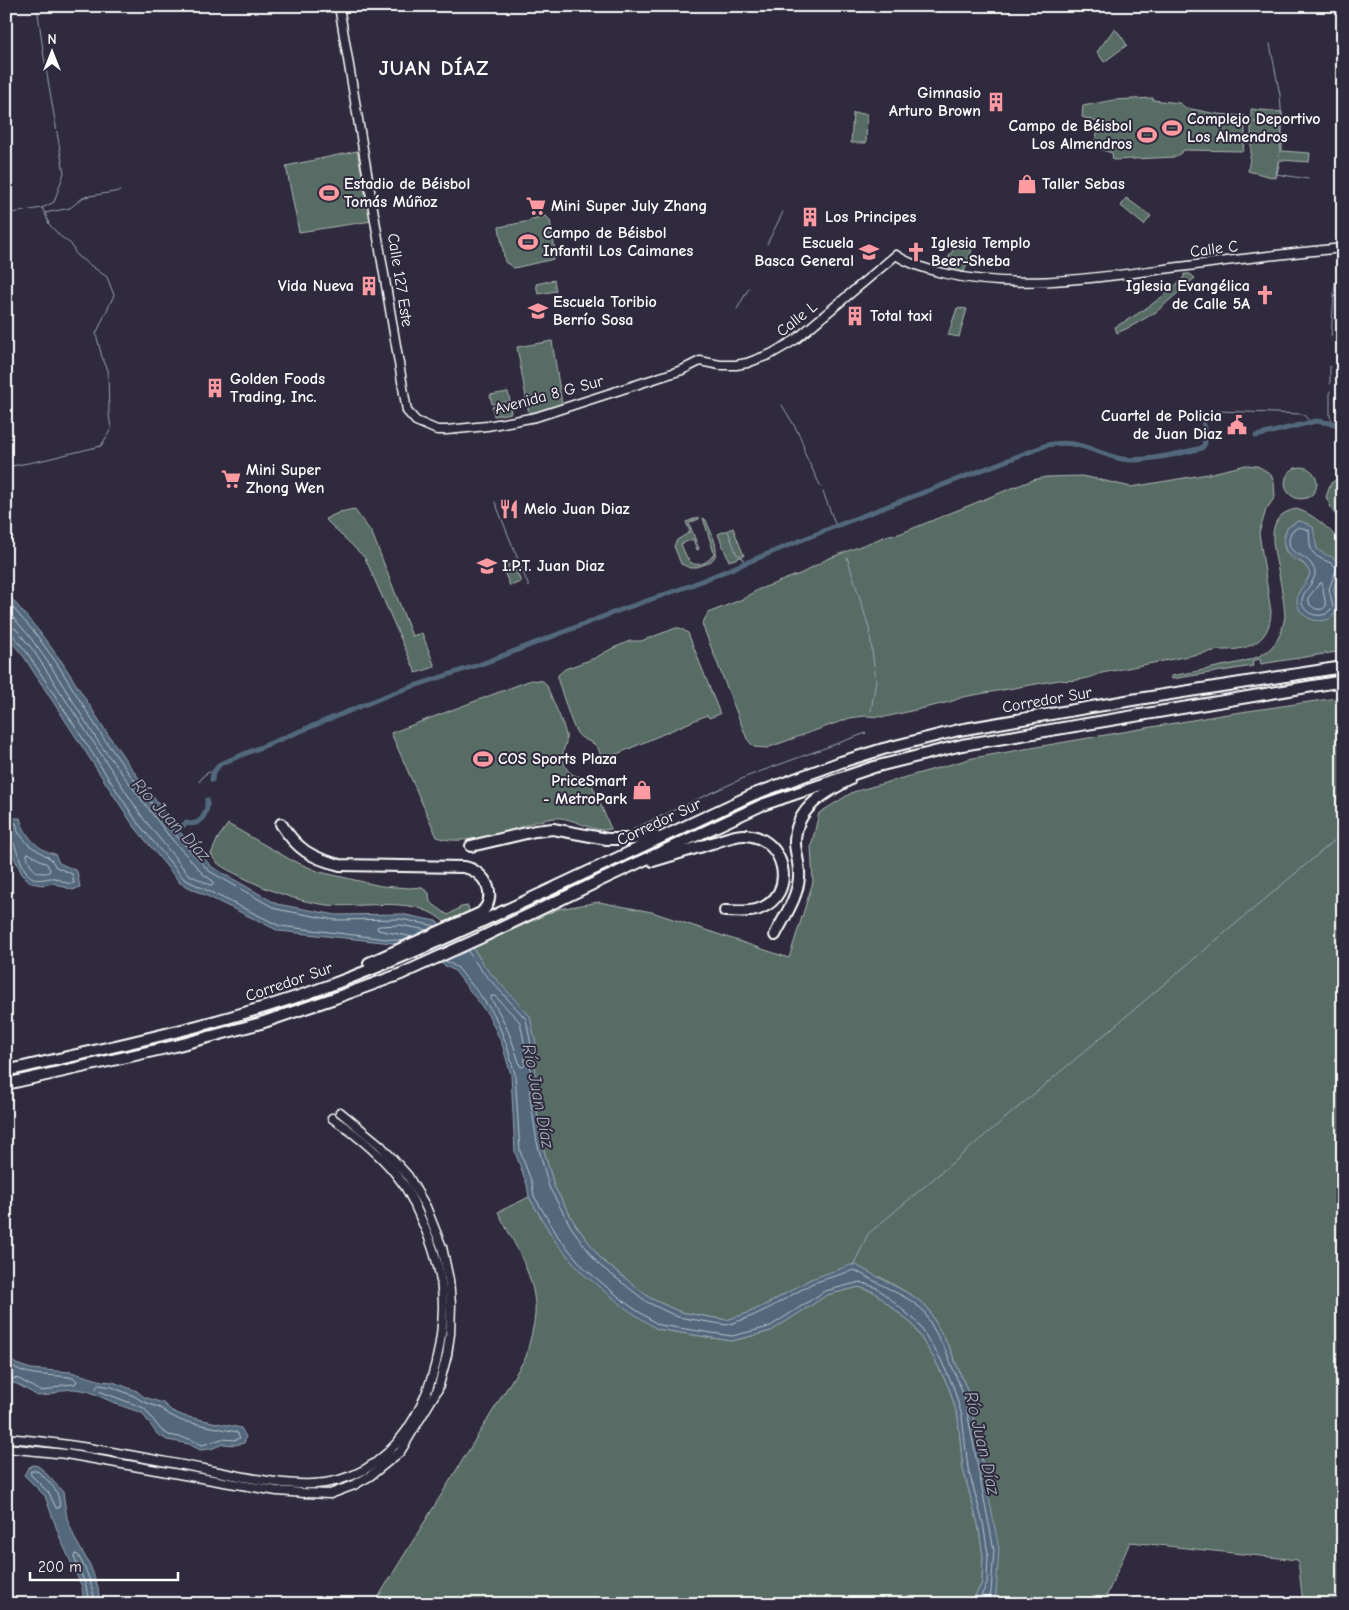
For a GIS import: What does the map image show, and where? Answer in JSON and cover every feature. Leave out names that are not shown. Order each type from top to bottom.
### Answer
[{"type":"highway","name":"Corredor Sur","points":[[6,1071],[172,1033],[256,1010],[308,993],[467,924],[752,795],[799,776],[883,749],[959,730],[1132,700],[1343,667]]},
{"type":"highway","name":"Corredor Sur","points":[[6,1084],[175,1046],[261,1023],[401,974],[762,805],[874,767],[962,746],[1343,681]]},
{"type":"highway","points":[[775,935],[793,901],[798,884],[799,869],[795,841],[800,820],[818,798],[874,767]]},
{"type":"highway","points":[[281,824],[290,838],[303,851],[323,861],[340,864],[461,866],[472,869],[485,880],[490,898],[482,913],[467,924]]},
{"type":"highway","points":[[471,846],[534,830],[553,829],[597,838],[619,840],[671,833]]},
{"type":"highway","points":[[616,872],[736,836],[748,835],[760,838],[772,846],[780,858],[783,871],[779,890],[770,903],[758,910],[748,912],[725,911]]},
{"type":"street","name":"Calle 127 Este","points":[[339,6],[348,68],[408,411]]},
{"type":"street","name":"Calle C","points":[[896,255],[913,264],[931,270],[977,280],[1026,283],[1089,278],[1343,248]]},
{"type":"street","name":"Calle L","points":[[700,360],[720,366],[736,365],[771,354],[795,340],[896,255]]},
{"type":"street","name":"Avenida 8 G Sur","points":[[408,411],[416,421],[437,430],[509,423],[536,417],[682,370],[700,360]]},
{"type":"street","points":[[6,1448],[66,1454],[277,1490],[322,1494],[330,1494],[354,1485],[370,1476],[400,1452],[438,1390],[450,1334],[451,1304],[449,1280],[442,1247],[426,1207],[408,1176],[380,1145],[340,1112]]},
{"type":"street","points":[[6,1438],[102,1449],[234,1475],[307,1484],[326,1483],[358,1473],[395,1446],[408,1430],[430,1388],[441,1337],[443,1293],[441,1280],[435,1252],[401,1180],[376,1153],[350,1130],[332,1118]]},
{"type":"green space","points":[[1114,29],[1127,45],[1104,62],[1097,52]]},
{"type":"green space","name":"Complejo Deportivo Los Almendros","points":[[1153,98],[1153,100],[1179,103],[1186,108],[1217,114],[1245,116],[1243,151],[1184,150],[1176,157],[1113,160],[1112,153],[1093,147],[1100,123],[1082,117],[1083,106],[1113,100]]},
{"type":"green space","points":[[1251,109],[1282,112],[1282,151],[1310,153],[1309,162],[1280,160],[1276,178],[1248,171],[1251,151]]},
{"type":"green space","points":[[853,113],[867,114],[866,143],[851,143]]},
{"type":"green space","name":"Estadio de Béisbol Tomás Múñoz","points":[[357,151],[372,221],[299,232],[286,166]]},
{"type":"green space","points":[[1126,198],[1151,216],[1144,225],[1121,206]]},
{"type":"green space","name":"Campo de Béisbol Infantil Los Caimanes","points":[[546,216],[550,220],[556,256],[554,259],[514,268],[505,262],[499,227]]},
{"type":"green space","points":[[957,243],[973,247],[964,272],[943,267]]},
{"type":"green space","points":[[1184,274],[1190,274],[1195,278],[1156,312],[1117,333],[1115,327],[1160,299],[1184,277]]},
{"type":"green space","points":[[554,280],[556,291],[538,294],[536,284]]},
{"type":"green space","points":[[957,308],[967,309],[959,337],[948,335]]},
{"type":"green space","points":[[552,341],[562,404],[529,414],[517,347]]},
{"type":"green space","points":[[508,392],[510,401],[492,404],[490,395]]},
{"type":"green space","points":[[510,404],[511,413],[494,416],[492,407]]},
{"type":"green space","points":[[1246,465],[1257,466],[1271,475],[1274,482],[1275,497],[1266,510],[1259,533],[1271,612],[1270,623],[1261,638],[1255,643],[1239,649],[1219,650],[1102,673],[1081,680],[1059,680],[963,697],[950,702],[885,717],[865,716],[850,718],[767,748],[754,747],[747,739],[702,624],[708,613],[745,598],[757,590],[802,573],[827,559],[889,535],[899,534],[1033,480],[1046,477],[1081,476],[1131,487],[1208,474]]},
{"type":"green space","points":[[1301,467],[1312,472],[1317,483],[1312,494],[1301,499],[1290,494],[1285,483],[1290,472]]},
{"type":"green space","points":[[1343,475],[1343,522],[1333,512],[1326,497],[1331,483]]},
{"type":"green space","points":[[354,509],[372,533],[412,636],[422,633],[435,667],[416,673],[365,558],[325,519],[340,512]]},
{"type":"green space","points":[[1296,509],[1309,514],[1329,530],[1343,547],[1343,651],[1261,664],[1260,659],[1252,661],[1253,666],[1172,679],[1171,676],[1255,658],[1271,647],[1277,639],[1285,616],[1274,551],[1273,533],[1279,518],[1286,512]],"holes":[[[1298,521],[1308,524],[1317,549],[1324,555],[1338,561],[1339,577],[1333,590],[1338,603],[1307,580],[1310,574],[1306,566],[1291,557],[1286,551],[1284,537],[1289,527]]]},
{"type":"green space","points":[[699,517],[699,519],[689,523],[699,549],[697,550],[693,539],[681,544],[686,556],[694,564],[702,564],[712,556],[714,553],[703,518],[706,520],[715,544],[715,556],[706,564],[690,568],[681,564],[674,546],[677,540],[690,532],[686,522]]},
{"type":"green space","points":[[733,528],[744,556],[729,561],[718,534]]},
{"type":"green space","points":[[513,563],[521,582],[510,586],[502,567]]},
{"type":"green space","points":[[680,628],[688,633],[720,714],[709,718],[707,715],[601,761],[600,754],[595,745],[581,737],[574,728],[558,681],[558,675],[565,669],[595,658],[630,641],[641,641]]},
{"type":"green space","name":"COS Sports Plaza","points":[[531,680],[543,681],[547,686],[566,735],[563,759],[567,769],[574,775],[588,775],[611,829],[597,829],[561,818],[554,818],[478,838],[452,840],[437,837],[391,733]]},
{"type":"green space","points":[[1343,697],[1343,1604],[1303,1604],[1298,1560],[1130,1542],[1103,1604],[992,1604],[996,1593],[987,1489],[969,1395],[950,1349],[927,1307],[913,1296],[880,1277],[811,1279],[769,1303],[727,1320],[680,1312],[650,1298],[602,1260],[575,1224],[554,1186],[541,1140],[535,1096],[536,1045],[503,988],[485,967],[473,948],[558,909],[599,902],[652,912],[789,958],[813,882],[811,847],[819,813],[853,792],[973,758],[1221,715]]},
{"type":"green space","points":[[228,824],[291,860],[320,872],[381,886],[421,887],[429,893],[430,902],[448,915],[461,907],[468,906],[470,915],[447,925],[435,915],[422,909],[390,904],[327,905],[304,901],[271,890],[227,870],[213,858],[211,854],[218,838]]},
{"type":"green space","points":[[529,1197],[555,1241],[657,1329],[732,1341],[771,1331],[827,1295],[859,1287],[874,1292],[913,1325],[935,1360],[949,1388],[958,1417],[963,1469],[978,1524],[983,1555],[982,1583],[971,1604],[374,1604],[526,1357],[533,1330],[535,1301],[528,1274],[498,1212]]},
{"type":"water","points":[[1298,521],[1313,527],[1317,549],[1337,560],[1341,566],[1341,572],[1334,588],[1338,602],[1337,610],[1333,616],[1321,621],[1308,618],[1303,614],[1297,601],[1298,594],[1310,574],[1302,562],[1287,552],[1284,539],[1287,528]]},
{"type":"water","points":[[6,592],[62,662],[132,769],[178,830],[212,867],[277,904],[336,915],[401,914],[436,921],[473,948],[485,967],[530,1016],[536,1044],[535,1096],[541,1140],[554,1186],[575,1224],[602,1260],[650,1298],[680,1312],[727,1320],[769,1303],[811,1279],[854,1264],[913,1296],[927,1307],[950,1349],[969,1395],[999,1549],[996,1593],[992,1604],[971,1604],[982,1583],[983,1555],[978,1524],[963,1469],[958,1417],[949,1388],[935,1360],[913,1325],[874,1292],[859,1287],[827,1295],[771,1331],[732,1341],[657,1329],[628,1310],[582,1273],[555,1241],[529,1197],[527,1185],[515,1152],[511,1075],[502,1044],[489,1016],[455,971],[413,948],[392,943],[279,931],[180,883],[133,825],[24,657],[6,635]]},
{"type":"water","points":[[20,818],[28,836],[38,846],[55,854],[59,863],[77,871],[80,887],[73,890],[53,883],[43,885],[31,883],[22,874],[6,841],[6,820]]},
{"type":"water","points":[[6,1354],[16,1364],[31,1369],[71,1372],[102,1381],[113,1382],[137,1391],[144,1397],[163,1403],[172,1411],[184,1416],[241,1428],[246,1437],[244,1443],[235,1445],[223,1444],[211,1449],[200,1450],[189,1444],[167,1440],[157,1434],[142,1413],[88,1391],[63,1390],[50,1395],[38,1396],[17,1384],[6,1381]]},
{"type":"water","points":[[33,1465],[42,1469],[63,1492],[67,1518],[75,1539],[90,1565],[98,1587],[100,1604],[84,1604],[82,1587],[60,1538],[45,1496],[24,1475],[28,1468]]},
{"type":"waterway","points":[[6,214],[42,208],[54,202],[64,173],[37,6]]},
{"type":"waterway","points":[[1270,44],[1280,95],[1282,122]]},
{"type":"waterway","points":[[1253,122],[1282,122],[1281,144],[1276,174],[1308,179]]},
{"type":"waterway","points":[[42,208],[45,213],[70,208],[84,197],[120,191]]},
{"type":"waterway","points":[[767,244],[783,212]]},
{"type":"waterway","points":[[6,467],[101,446],[111,429],[108,370],[102,357],[96,334],[114,295],[107,277],[77,256],[71,244],[49,224],[45,213]]},
{"type":"waterway","points":[[1331,336],[1335,282]]},
{"type":"waterway","points":[[737,309],[749,288]]},
{"type":"waterway","points":[[1330,366],[1330,384]]},
{"type":"waterway","points":[[1330,391],[1330,417],[1343,436]]},
{"type":"waterway","points":[[782,405],[802,441],[804,452],[821,487]]},
{"type":"waterway","points":[[1217,411],[1303,414],[1310,422]]},
{"type":"waterway","points":[[212,780],[213,773],[220,764],[393,693],[484,663],[615,612],[689,586],[836,526],[1047,445],[1068,443],[1130,460],[1162,457],[1202,448],[1205,443],[1203,414]]},
{"type":"waterway","points":[[1256,436],[1316,421],[1343,425]]},
{"type":"waterway","points":[[823,492],[836,526]]},
{"type":"waterway","points":[[495,502],[529,587]]},
{"type":"waterway","points":[[728,531],[737,555],[741,555],[745,564]]},
{"type":"waterway","points":[[847,557],[869,628],[876,680],[871,711]]},
{"type":"waterway","points":[[633,829],[748,776],[866,733]]},
{"type":"waterway","points":[[199,782],[204,775],[209,772],[213,773]]},
{"type":"waterway","name":"Río Juan Díaz","points":[[174,833],[186,823],[191,824],[200,821],[205,814],[207,800]]},
{"type":"waterway","points":[[853,1266],[868,1234],[1335,840],[1343,838]]},
{"type":"place","name":"Gimnasio Arturo Brown","points":[[996,102]]},
{"type":"place","name":"Complejo Deportivo Los Almendros","points":[[1172,128]]},
{"type":"place","name":"Campo de Béisbol Los Almendros","points":[[1147,135]]},
{"type":"place","name":"Taller Sebas","points":[[1027,184]]},
{"type":"place","name":"Estadio de Béisbol Tomás Múñoz","points":[[329,193]]},
{"type":"place","name":"Mini Super July Zhang","points":[[536,206]]},
{"type":"place","name":"Los Principes","points":[[810,217]]},
{"type":"place","name":"Campo de Béisbol Infantil Los Caimanes","points":[[528,242]]},
{"type":"place","name":"Escuela Basca General","points":[[869,252]]},
{"type":"place","name":"Iglesia Templo Beer-Sheba","points":[[916,252]]},
{"type":"place","name":"Vida Nueva","points":[[369,286]]},
{"type":"place","name":"Iglesia Evangélica de Calle 5A","points":[[1265,295]]},
{"type":"place","name":"Escuela Toribio Berrío Sosa","points":[[538,311]]},
{"type":"place","name":"Total taxi","points":[[855,316]]},
{"type":"place","name":"Golden Foods Trading, Inc.","points":[[215,388]]},
{"type":"place","name":"Cuartel de Policia de Juan Diaz","points":[[1237,425]]},
{"type":"place","name":"Mini Super Zhong Wen","points":[[231,479]]},
{"type":"place","name":"Melo Juan Diaz","points":[[509,509]]},
{"type":"place","name":"I.P.T. Juan Diaz","points":[[487,566]]},
{"type":"place","name":"COS Sports Plaza","points":[[483,759]]},
{"type":"place","name":"PriceSmart - MetroPark","points":[[642,790]]},
{"type":"district","name":"JUAN DÍAZ","points":[[434,68]]}]
